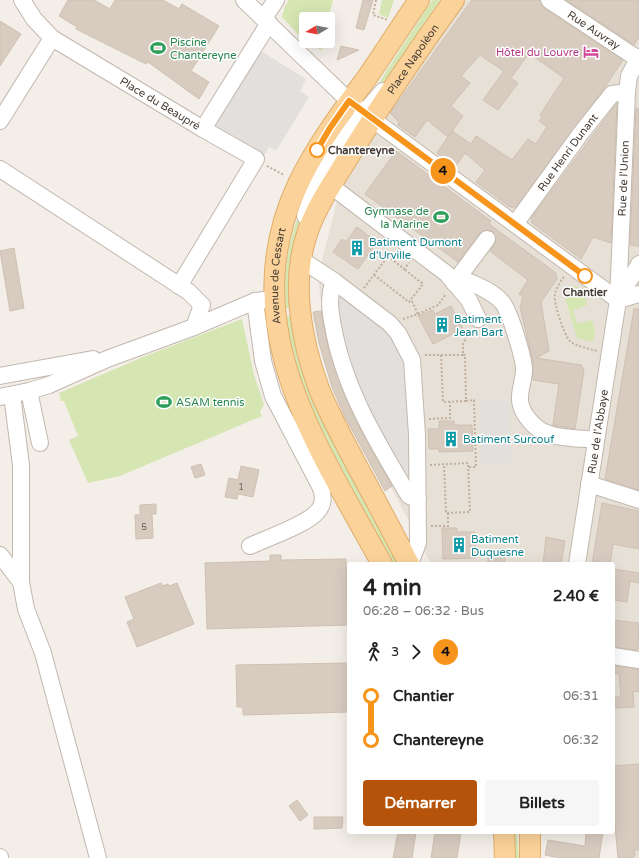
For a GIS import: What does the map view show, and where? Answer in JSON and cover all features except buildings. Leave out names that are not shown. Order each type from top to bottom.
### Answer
[{"type":"main road","points":[[360,110],[419,0]]},
{"type":"main road","name":"Place Napoléon","points":[[360,110],[454,0]]},
{"type":"main road","name":"Avenue de Cessart","points":[[360,110],[331,186],[308,231],[302,260],[300,311],[307,350],[319,389],[342,438],[408,562]]},
{"type":"main road","name":"Avenue de Cessart","points":[[360,110],[330,128],[298,185],[289,208],[277,255],[278,299],[283,356],[295,395],[307,426],[381,562]]},
{"type":"main road","points":[[504,834],[505,858]]},
{"type":"main road","points":[[530,834],[530,858]]},
{"type":"street","name":"Place du Beaupré","points":[[22,0],[34,19],[52,38],[203,129],[276,0]]},
{"type":"street","points":[[244,0],[360,110],[618,300]]},
{"type":"street","points":[[402,562],[323,413],[305,366],[294,312],[293,288],[295,261],[306,211],[360,110],[427,0]]},
{"type":"street","points":[[360,110],[386,88],[445,0]]},
{"type":"street","name":"Rue Auvray","points":[[549,0],[638,58]]},
{"type":"street","points":[[0,121],[52,38]]},
{"type":"street","name":"Rue de l'Union","points":[[618,300],[627,92],[629,76],[638,58]]},
{"type":"street","name":"Rue Henri Dunant","points":[[515,224],[581,133],[612,94],[627,92]]},
{"type":"street","points":[[178,286],[256,159],[203,129]]},
{"type":"street","points":[[0,169],[178,286],[202,305],[194,327]]},
{"type":"street","points":[[331,186],[447,274],[457,280],[489,292],[502,301],[508,310],[523,360],[524,369],[519,398],[522,409],[528,419],[543,431],[552,435],[596,440]]},
{"type":"street","points":[[457,280],[487,239]]},
{"type":"street","points":[[302,260],[334,281],[390,323],[398,333],[410,356],[414,377],[416,419],[418,543],[410,562]]},
{"type":"street","points":[[618,300],[639,264]]},
{"type":"street","points":[[457,280],[478,319]]},
{"type":"street","points":[[334,281],[330,293],[332,318],[345,372],[356,402],[409,496],[418,498]]},
{"type":"street","points":[[618,300],[639,294]]},
{"type":"street","points":[[98,858],[43,653],[26,609],[21,582],[21,465],[6,396],[49,385],[107,359],[194,327],[255,300],[278,299],[287,343],[304,400],[389,562]]},
{"type":"street","points":[[250,546],[309,519],[318,512],[323,499],[320,486],[273,396],[262,361],[255,300]]},
{"type":"street","name":"Rue de l'Abbaye","points":[[577,562],[618,300]]},
{"type":"street","points":[[0,376],[84,360],[107,359]]},
{"type":"street","points":[[29,391],[40,443]]},
{"type":"street","points":[[589,484],[639,500]]},
{"type":"street","points":[[0,555],[21,582]]},
{"type":"street","points":[[615,656],[639,660]]},
{"type":"street","points":[[512,834],[512,858]]},
{"type":"street","points":[[521,834],[524,858]]},
{"type":"path","points":[[376,0],[373,15],[392,22]]},
{"type":"path","points":[[256,159],[288,178]]},
{"type":"path","points":[[404,269],[418,251]]},
{"type":"path","points":[[356,298],[374,274],[388,256],[423,284],[410,302],[374,274]]},
{"type":"path","points":[[572,266],[555,293],[555,300],[566,335],[571,341],[579,346],[609,354]]},
{"type":"path","points":[[390,323],[418,314],[438,305],[457,280]]},
{"type":"path","points":[[412,299],[418,314]]},
{"type":"path","points":[[466,401],[465,355],[463,355],[463,344],[470,328],[478,319]]},
{"type":"path","points":[[441,355],[443,402],[474,400],[476,467],[468,467]]},
{"type":"path","points":[[410,356],[463,355]]},
{"type":"path","points":[[416,419],[450,418],[450,402]]},
{"type":"path","points":[[418,526],[448,526],[444,464]]},
{"type":"path","points":[[417,465],[468,464],[470,512],[448,513]]},
{"type":"shaded area","points":[[466,0],[639,0],[639,858],[618,858],[615,824],[615,562],[430,562],[347,402],[325,338],[318,276],[345,170]]},
{"type":"shaded area","points":[[259,50],[306,79],[300,91],[309,97],[276,151],[269,147],[261,160],[207,127]]},
{"type":"shaded area","points":[[334,288],[389,330],[406,360],[413,489],[382,441],[346,363]]},
{"type":"shaded area","points":[[480,400],[510,400],[511,463],[481,464]]},
{"type":"green space","points":[[289,0],[333,0],[330,12],[299,12],[299,35],[282,17],[285,6]]},
{"type":"green space","points":[[382,0],[394,0],[388,18],[379,14]]},
{"type":"green space","points":[[432,0],[440,0],[383,83],[380,81]]},
{"type":"green space","points":[[298,217],[301,218],[292,254],[291,307],[286,308],[285,285],[287,261],[291,239]]},
{"type":"green space","points":[[574,285],[584,292],[587,305],[573,310],[577,324],[592,320],[595,331],[593,342],[577,338],[565,298]]},
{"type":"green space","points":[[291,316],[399,562],[392,562],[344,475],[314,414],[302,382],[286,317]]},
{"type":"green space","name":"ASAM tennis","points":[[242,319],[254,375],[264,404],[260,412],[262,416],[120,476],[88,483],[69,440],[78,436],[64,401],[61,401],[59,393],[143,357]]},
{"type":"green space","points":[[514,834],[517,834],[519,858],[515,858]]},
{"type":"bus line","name":"4","points":[[317,150],[337,117],[349,101],[585,276]]},
{"type":"place","name":"Piscine Chantereyne","points":[[158,48]]},
{"type":"place","name":"Hôtel du Louvre","points":[[591,52]]},
{"type":"place","name":"Chantereyne","points":[[317,150]]},
{"type":"place","name":"Gymnase de la Marine","points":[[441,217]]},
{"type":"place","name":"Batiment Dumont d'Urville","points":[[357,248]]},
{"type":"place","name":"Chantier","points":[[585,276]]},
{"type":"place","name":"Batiment Jean Bart","points":[[442,325]]},
{"type":"place","name":"ASAM tennis","points":[[164,402]]},
{"type":"place","name":"Batiment Surcouf","points":[[451,439]]},
{"type":"place","name":"Batiment Duquesne","points":[[459,545]]}]
